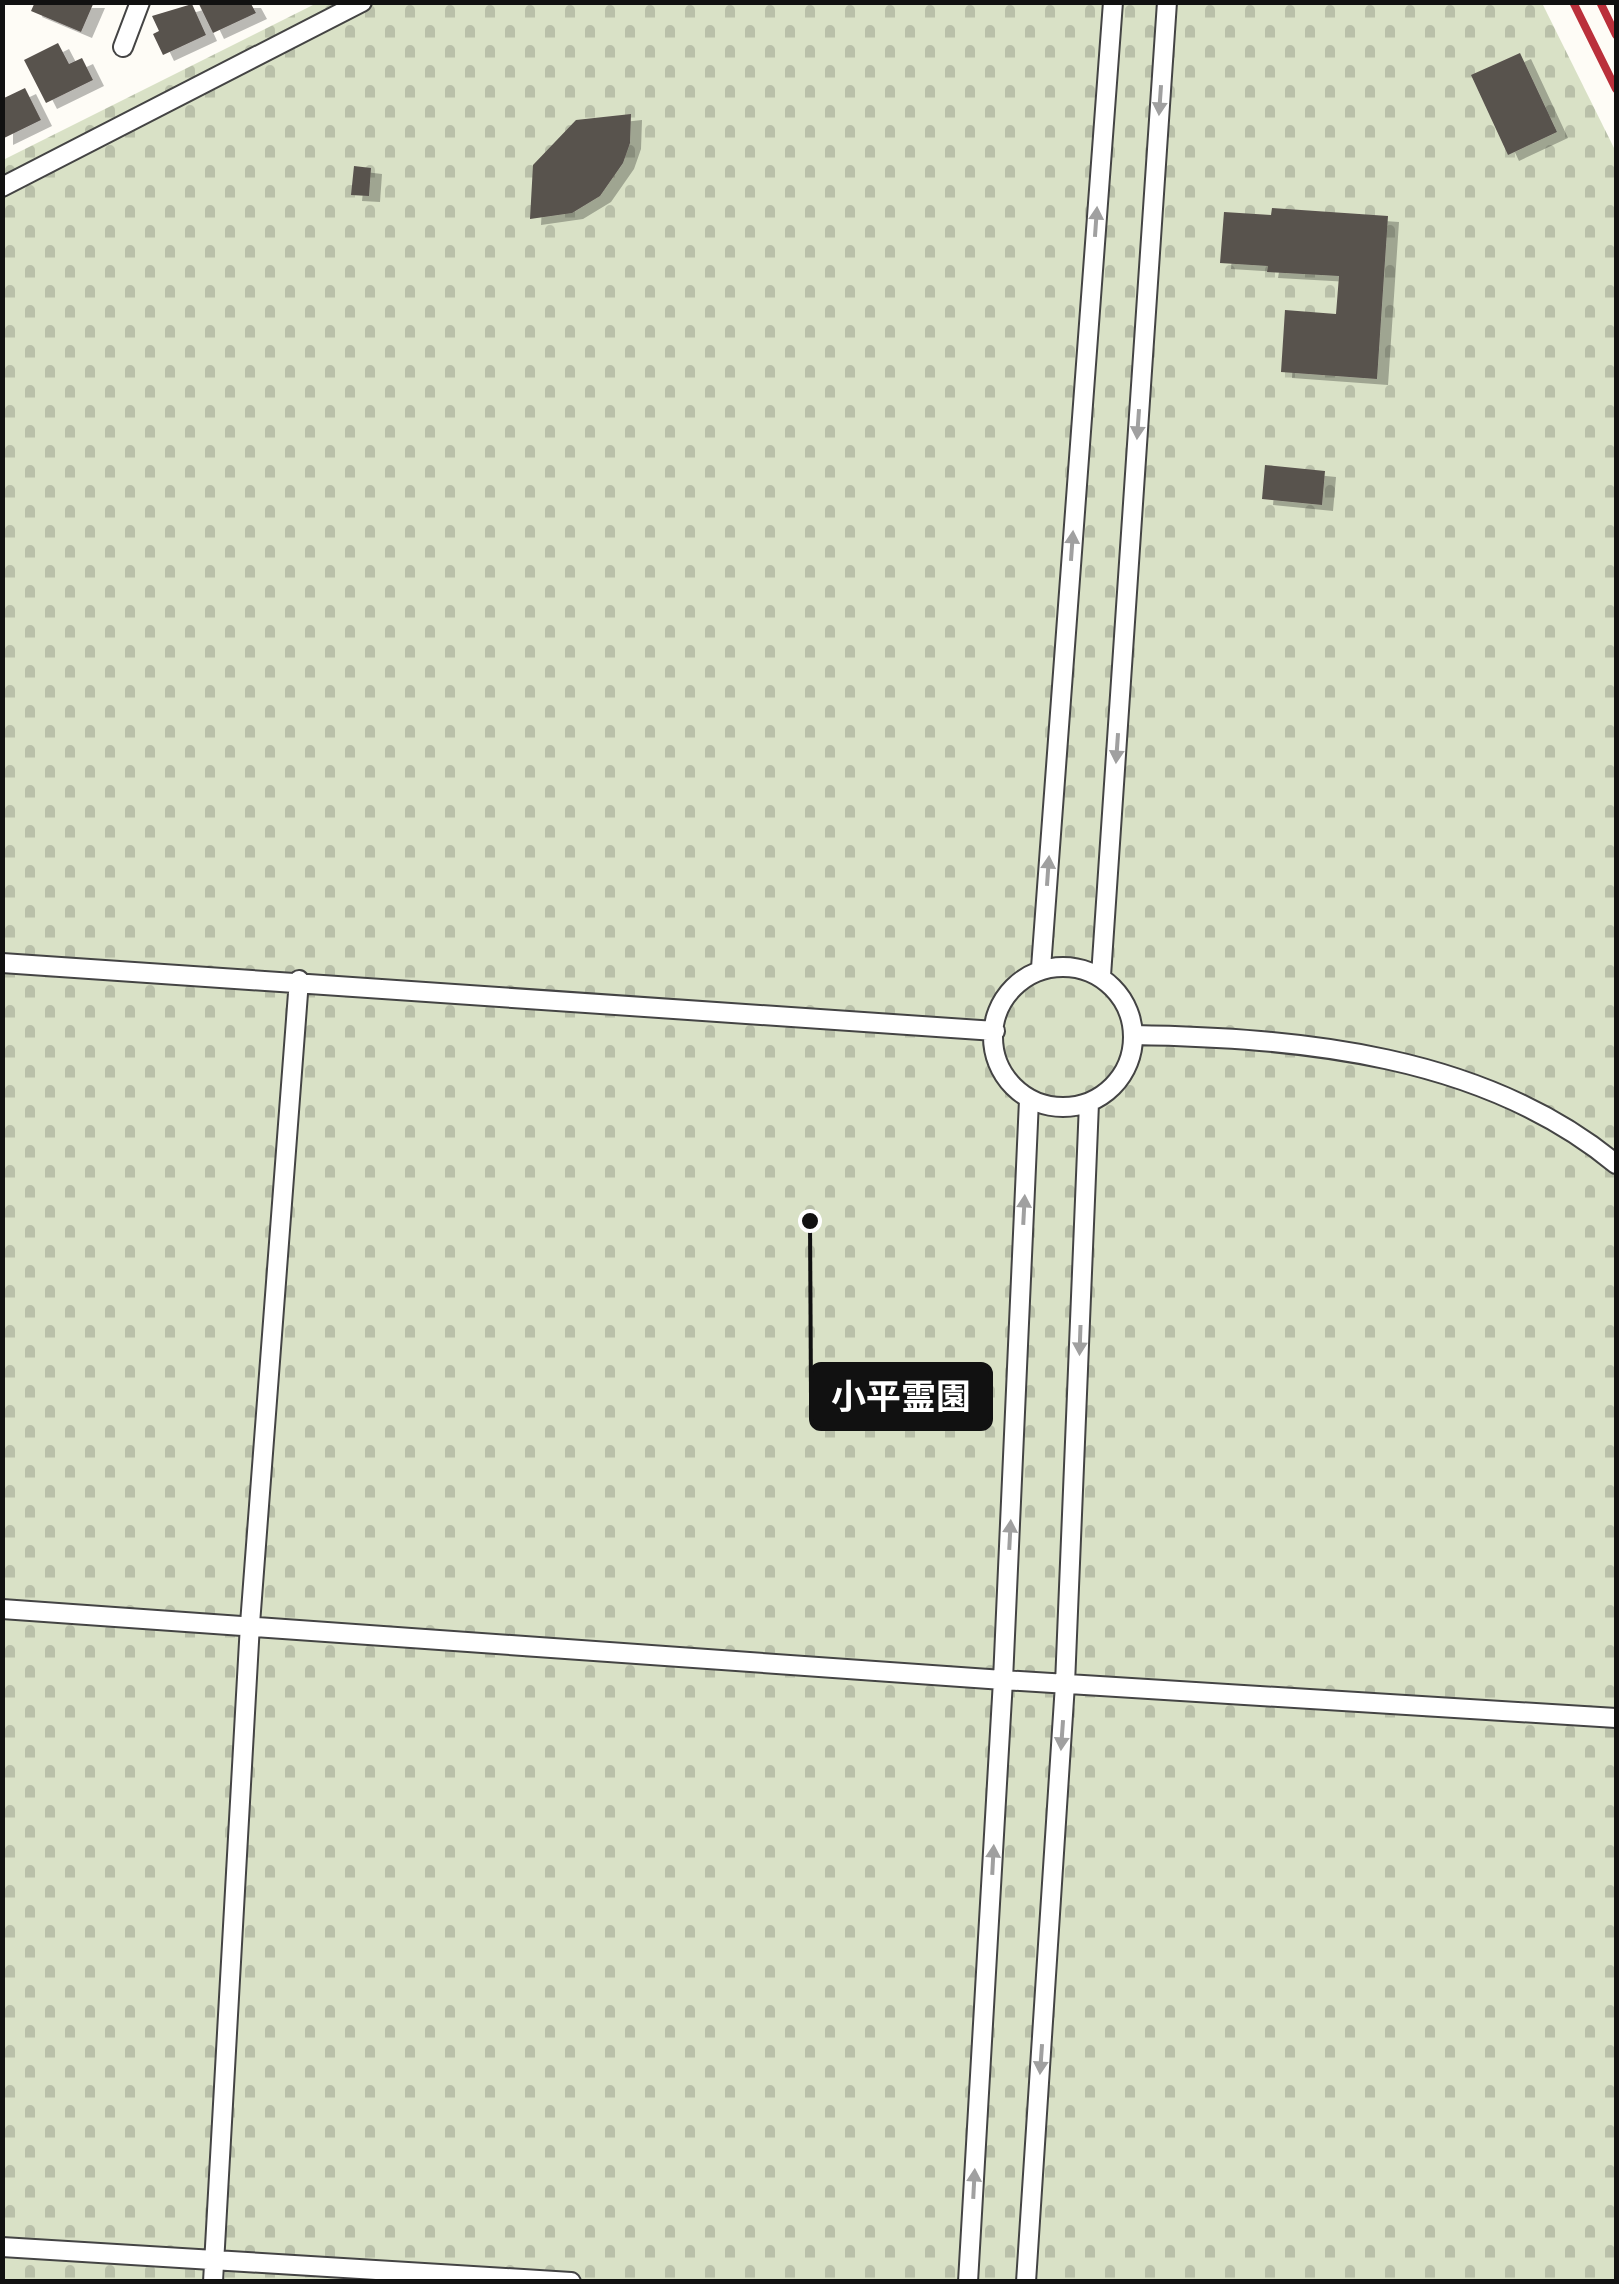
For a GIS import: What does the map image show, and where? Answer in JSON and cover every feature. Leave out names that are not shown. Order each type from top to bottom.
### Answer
[{"type":"lane","points":[[123,48],[140,2]]},
{"type":"lane","points":[[2,187],[362,2]]},
{"type":"lane","points":[[1041,968],[1113,2]]},
{"type":"lane","points":[[1102,976],[1167,2]]},
{"type":"lane","points":[[2,963],[299,980],[995,1031]]},
{"type":"lane","points":[[1070,966],[1102,976],[1125,1002],[1134,1035],[1130,1056],[1114,1086],[1090,1103],[1058,1105],[1029,1100],[1005,1080],[994,1054],[999,1010],[1016,984],[1041,968],[1070,966]]},
{"type":"lane","points":[[213,2282],[250,1624],[299,980]]},
{"type":"lane","points":[[1134,1035],[1276,1041],[1410,1065],[1528,1107],[1564,1125],[1616,1164]]},
{"type":"lane","points":[[968,2282],[1003,1680],[1029,1100]]},
{"type":"lane","points":[[1026,2282],[1065,1684],[1090,1103]]},
{"type":"lane","points":[[2,1609],[1003,1680],[1616,1718]]},
{"type":"lane","points":[[2,2248],[572,2282]]},
{"type":"green space","points":[[317,3],[1542,3],[1616,152],[1616,2281],[3,2282],[3,160]]},
{"type":"building","points":[[35,2],[94,2],[81,32],[31,11]]},
{"type":"building","points":[[198,2],[250,2],[256,13],[213,33]]},
{"type":"building","points":[[192,4],[206,35],[163,55],[153,34],[159,31],[152,16]]},
{"type":"building","points":[[58,43],[69,64],[82,58],[93,80],[46,103],[24,60]]},
{"type":"building","points":[[1520,53],[1557,132],[1508,155],[1471,75]]},
{"type":"building","points":[[25,88],[41,120],[2,139],[2,99]]},
{"type":"building","points":[[631,114],[630,143],[623,163],[600,196],[572,213],[530,219],[533,165],[576,120]]},
{"type":"building","points":[[354,166],[371,168],[369,196],[351,195]]},
{"type":"building","points":[[1272,208],[1388,216],[1377,379],[1281,372],[1285,310],[1336,314],[1339,276],[1267,272],[1268,266],[1220,263],[1224,212],[1271,215]]},
{"type":"building","points":[[1265,465],[1325,471],[1322,505],[1262,499]]},
{"type":"railway","points":[[1573,2],[1616,89]]},
{"type":"railway","points":[[1600,2],[1616,35]]},
{"type":"place","name":"小平霊園","points":[[810,1221]]}]
